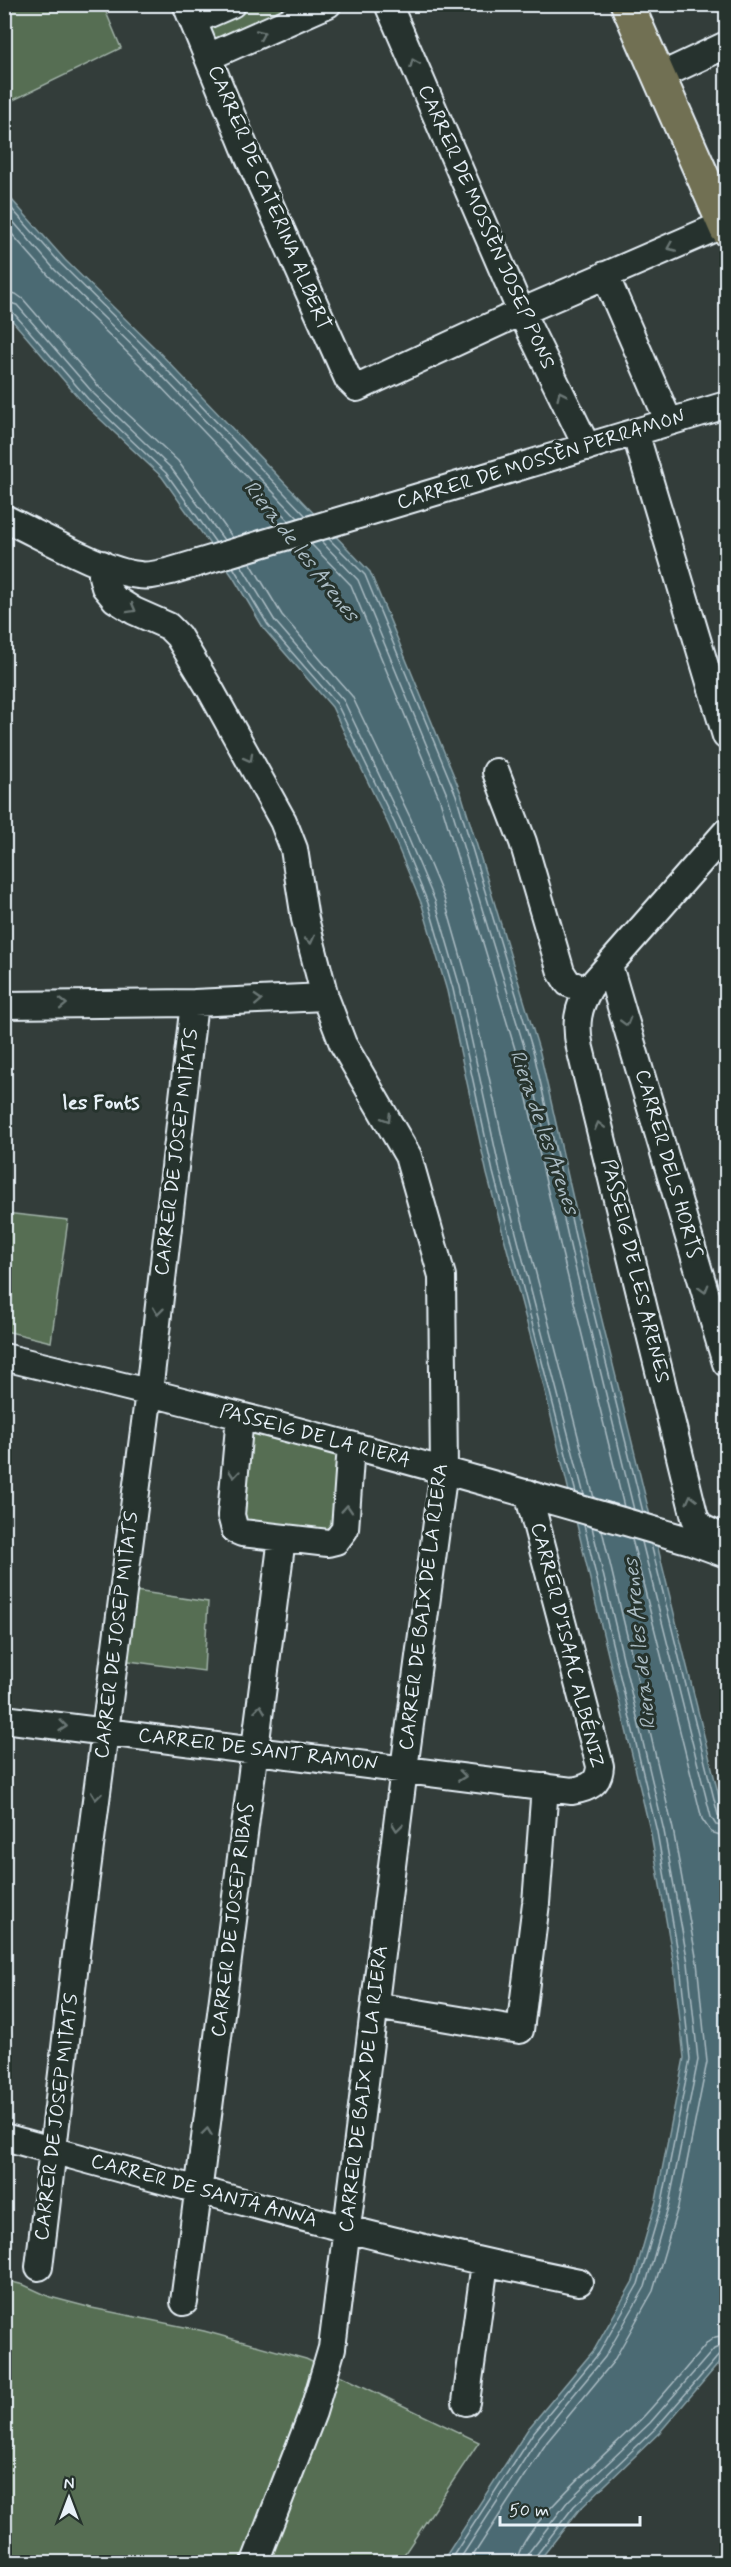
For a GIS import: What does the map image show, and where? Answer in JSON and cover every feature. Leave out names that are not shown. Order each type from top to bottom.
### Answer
[{"type":"main road","points":[[627,4],[725,226]]},
{"type":"main road","points":[[646,4],[726,183]]},
{"type":"street","points":[[190,13],[232,4]]},
{"type":"street","points":[[208,57],[328,4]]},
{"type":"street","name":"CARRER DE MOSSÈN JOSEP PONS","points":[[388,4],[521,312],[587,447]]},
{"type":"street","name":"CARRER DE CATERINA ALBERT","points":[[190,13],[249,158],[348,379],[357,388],[521,312]]},
{"type":"street","points":[[675,69],[726,45]]},
{"type":"street","points":[[521,312],[725,226]]},
{"type":"street","points":[[605,275],[669,422]]},
{"type":"street","name":"CARRER DE MOSSÈN PERRAMON","points":[[102,564],[140,576],[171,571],[726,405]]},
{"type":"street","points":[[635,432],[726,736]]},
{"type":"street","points":[[4,518],[102,564]]},
{"type":"street","name":"CARRER DE BAIX DE LA RIERA","points":[[102,564],[105,587],[115,599],[134,611],[168,626],[178,636],[283,821],[294,849],[305,919],[325,997],[343,1044],[408,1156],[442,1276],[444,1470],[404,1769],[332,2348],[313,2412],[255,2562]]},
{"type":"street","points":[[496,772],[537,884],[561,972],[567,983],[586,988]]},
{"type":"street","name":"PASSEIG DE LES ARENES","points":[[726,832],[609,966],[586,988],[577,1015],[576,1029],[695,1518],[702,1528],[726,1539]]},
{"type":"street","name":"CARRER DELS HORTS","points":[[609,966],[726,1363]]},
{"type":"street","points":[[4,1005],[194,1003],[325,997]]},
{"type":"street","name":"CARRER DE JOSEP MITATS","points":[[39,2266],[149,1392],[194,1003]]},
{"type":"street","name":"PASSEIG DE LA RIERA","points":[[4,1357],[149,1392],[444,1470],[691,1541],[726,1554]]},
{"type":"street","points":[[240,1416],[231,1515],[235,1530],[242,1533],[328,1543],[336,1541],[342,1535],[346,1518],[351,1445]]},
{"type":"street","name":"CARRER D'ISAAC ALBÉNIZ","points":[[404,1769],[572,1791],[594,1784],[600,1776],[600,1766],[538,1496]]},
{"type":"street","name":"CARRER DE JOSEP RIBAS","points":[[184,2302],[282,1538]]},
{"type":"street","name":"CARRER DE SANT RAMON","points":[[4,1719],[404,1769]]},
{"type":"street","points":[[375,2006],[520,2030],[536,1902],[545,1787]]},
{"type":"street","name":"CARRER DE SANTA ANNA","points":[[4,2137],[347,2229],[485,2263],[579,2282]]},
{"type":"street","points":[[466,2402],[485,2263]]},
{"type":"green space","points":[[5,4],[103,5],[121,48],[5,104]]},
{"type":"green space","points":[[243,5],[308,5],[216,44],[205,21]]},
{"type":"green space","points":[[5,1213],[68,1220],[51,1342],[5,1331]]},
{"type":"green space","points":[[240,1416],[351,1445],[345,1529],[254,1535],[231,1515]]},
{"type":"green space","points":[[122,1589],[208,1602],[204,1671],[114,1659]]},
{"type":"green space","points":[[4,2280],[24,2285],[50,2297],[92,2308],[204,2331],[306,2359],[479,2442],[399,2562],[5,2562]]},
{"type":"water","name":"Riera de les Arenes","points":[[4,191],[65,260],[155,348],[370,572],[461,793],[540,1053],[584,1247],[726,1825],[726,2355],[660,2432],[578,2511],[538,2562],[442,2562],[528,2429],[594,2350],[633,2281],[656,2201],[684,2058],[674,1965],[651,1834],[543,1383],[487,1174],[447,991],[422,905],[389,826],[332,707],[264,629],[233,577],[162,477],[84,404],[5,312]]},
{"type":"district","name":"les Fonts","points":[[101,1103]]}]
